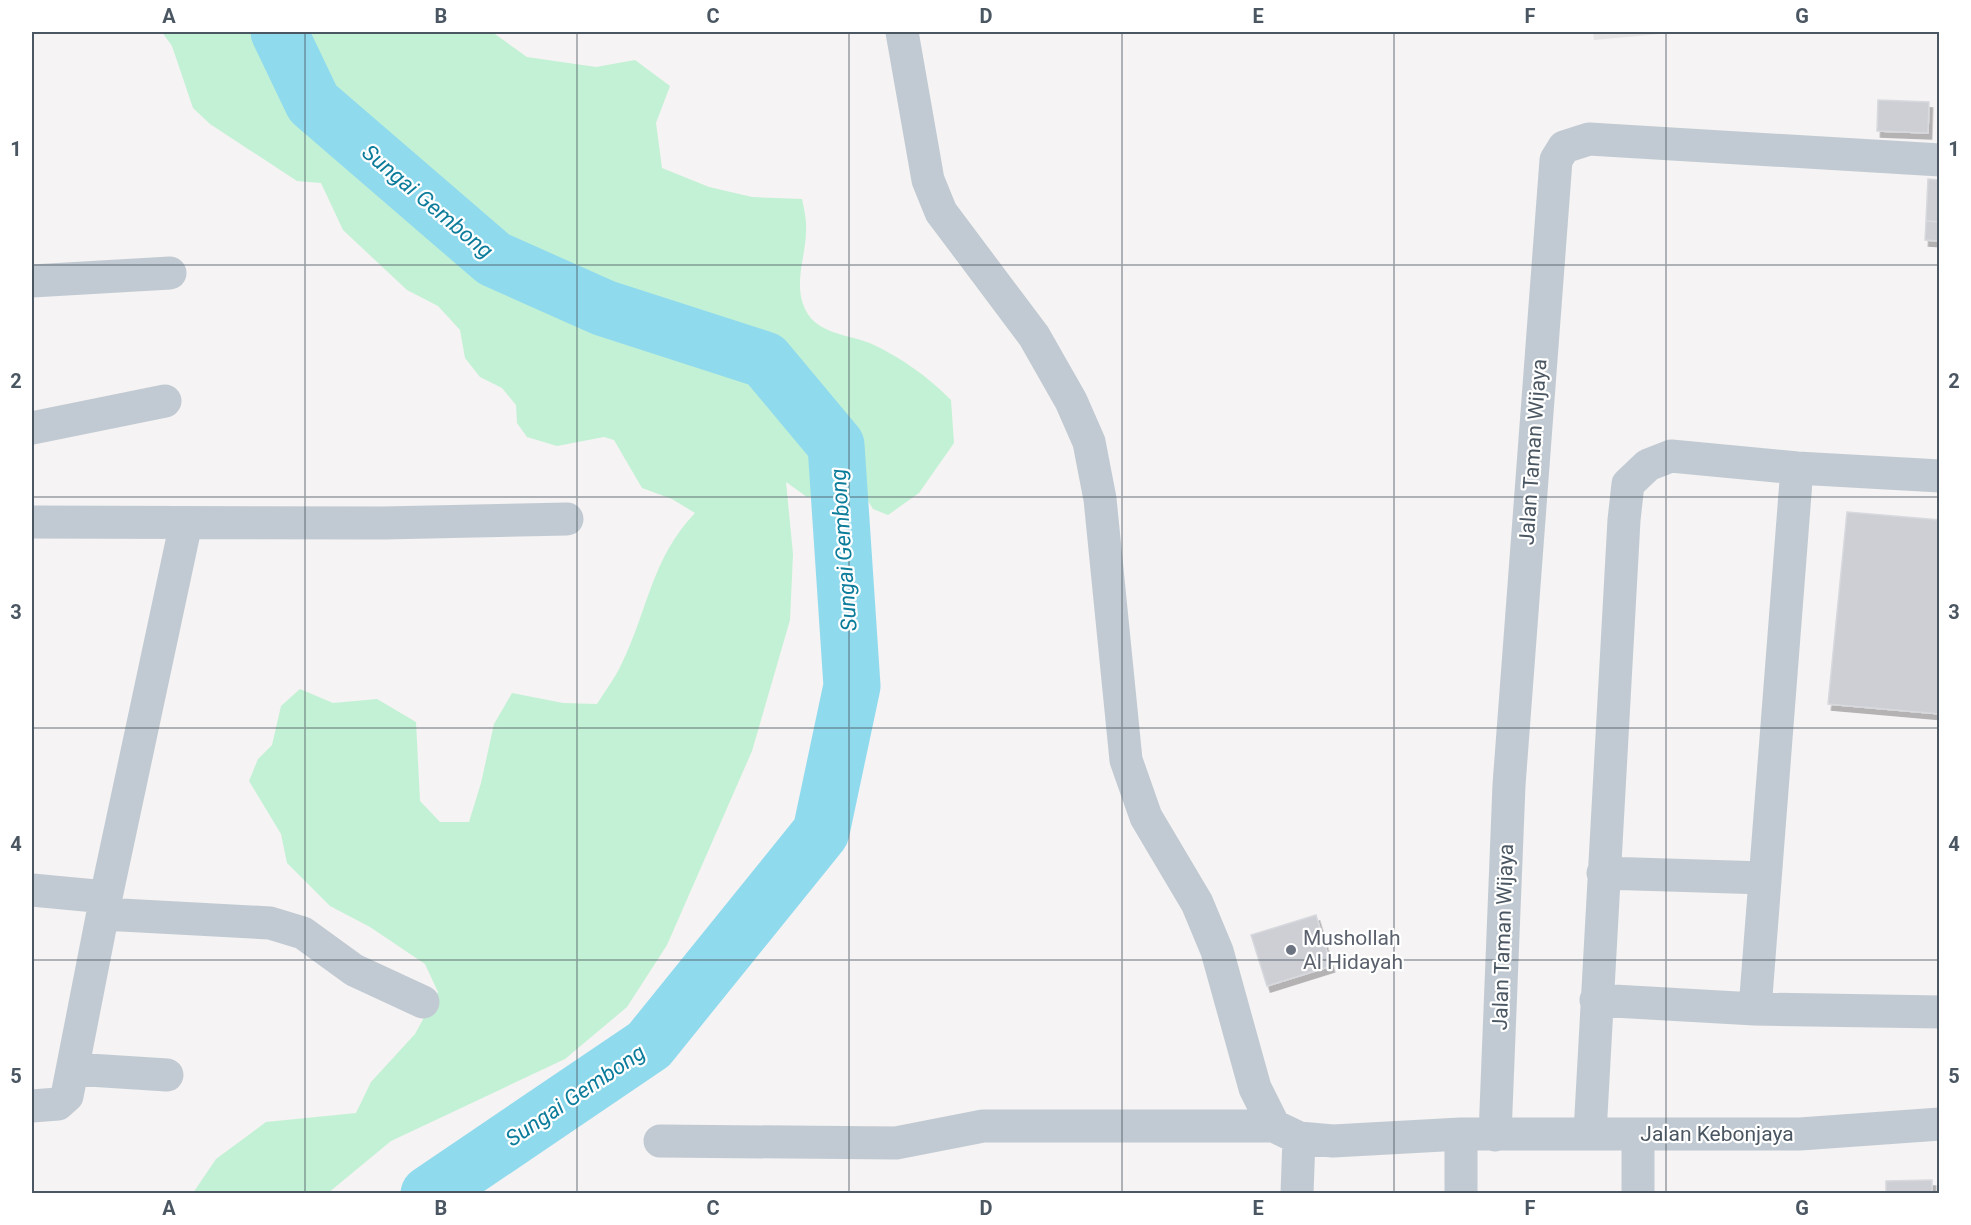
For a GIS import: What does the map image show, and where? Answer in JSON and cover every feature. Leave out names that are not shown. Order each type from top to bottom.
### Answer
[{"type":"street","points":[[902,32],[928,180],[941,212],[1034,336],[1071,401],[1089,442],[1100,499],[1126,760],[1146,817],[1197,903],[1217,951],[1256,1088],[1286,1132],[1297,1194]]},
{"type":"street","name":"Jalan Taman Wijaya","points":[[1495,1135],[1509,785],[1556,160],[1564,147],[1589,140],[1940,160]]},
{"type":"street","points":[[32,281],[170,273]]},
{"type":"street","points":[[32,428],[165,401]]},
{"type":"street","points":[[1590,1133],[1603,873],[1628,484],[1648,465],[1671,456],[1797,468],[1940,476]]},
{"type":"street","points":[[1755,1009],[1797,468]]},
{"type":"street","points":[[32,522],[186,523],[567,519]]},
{"type":"street","points":[[32,1106],[58,1104],[65,1100],[104,905],[186,523]]},
{"type":"street","points":[[1603,873],[1765,878]]},
{"type":"street","points":[[32,890],[104,905],[270,923],[303,933],[354,970],[423,1002]]},
{"type":"street","points":[[1596,1000],[1755,1009],[1940,1012]]},
{"type":"street","points":[[73,1069],[167,1075]]},
{"type":"street","name":"Jalan Kebonjaya","points":[[660,1141],[896,1143],[983,1126],[1286,1132],[1333,1141],[1461,1134],[1800,1134],[1940,1124]]},
{"type":"street","points":[[1461,1134],[1461,1194]]},
{"type":"street","points":[[1638,1134],[1638,1194]]},
{"type":"shaded area","points":[[1593,32],[1681,32],[1594,40]]},
{"type":"green space","points":[[162,32],[492,32],[527,57],[596,67],[635,60],[670,86],[656,123],[662,168],[709,187],[752,197],[802,199],[806,227],[800,289],[810,318],[825,329],[872,344],[894,355],[924,376],[951,400],[954,443],[919,493],[888,515],[873,509],[859,486],[807,497],[786,482],[793,554],[790,620],[752,751],[667,945],[627,1007],[565,1059],[391,1141],[328,1193],[193,1193],[216,1159],[266,1122],[356,1113],[371,1082],[415,1034],[438,992],[425,964],[370,927],[330,906],[287,863],[281,834],[249,781],[258,759],[272,745],[281,706],[300,689],[333,703],[377,699],[416,722],[420,801],[440,822],[469,822],[481,783],[494,724],[512,693],[563,703],[597,704],[621,665],[659,567],[680,531],[695,513],[672,499],[642,488],[614,440],[604,437],[557,446],[527,437],[517,423],[516,405],[502,388],[480,377],[465,358],[460,330],[438,306],[407,290],[343,230],[321,183],[297,181],[210,124],[193,108],[172,46]]},
{"type":"building","points":[[1878,100],[1929,102],[1928,133],[1877,131]]},
{"type":"building","points":[[1928,179],[1940,180],[1940,222],[1926,221]]},
{"type":"building","points":[[1926,221],[1940,222],[1940,241],[1925,240]]},
{"type":"building","points":[[1847,512],[1940,520],[1940,714],[1828,704]]},
{"type":"building","name":"Mushollah Al Hidayah","points":[[1316,915],[1331,966],[1267,986],[1251,935]]},
{"type":"building","points":[[1932,1180],[1932,1194],[1886,1194],[1886,1181]]},
{"type":"waterway","name":"Sungai Gembong","points":[[279,32],[313,103],[494,259],[604,308],[765,360],[836,445],[852,686],[821,832],[649,1045],[429,1194]]},
{"type":"place","name":"Mushollah Al Hidayah","points":[[1291,950]]}]
